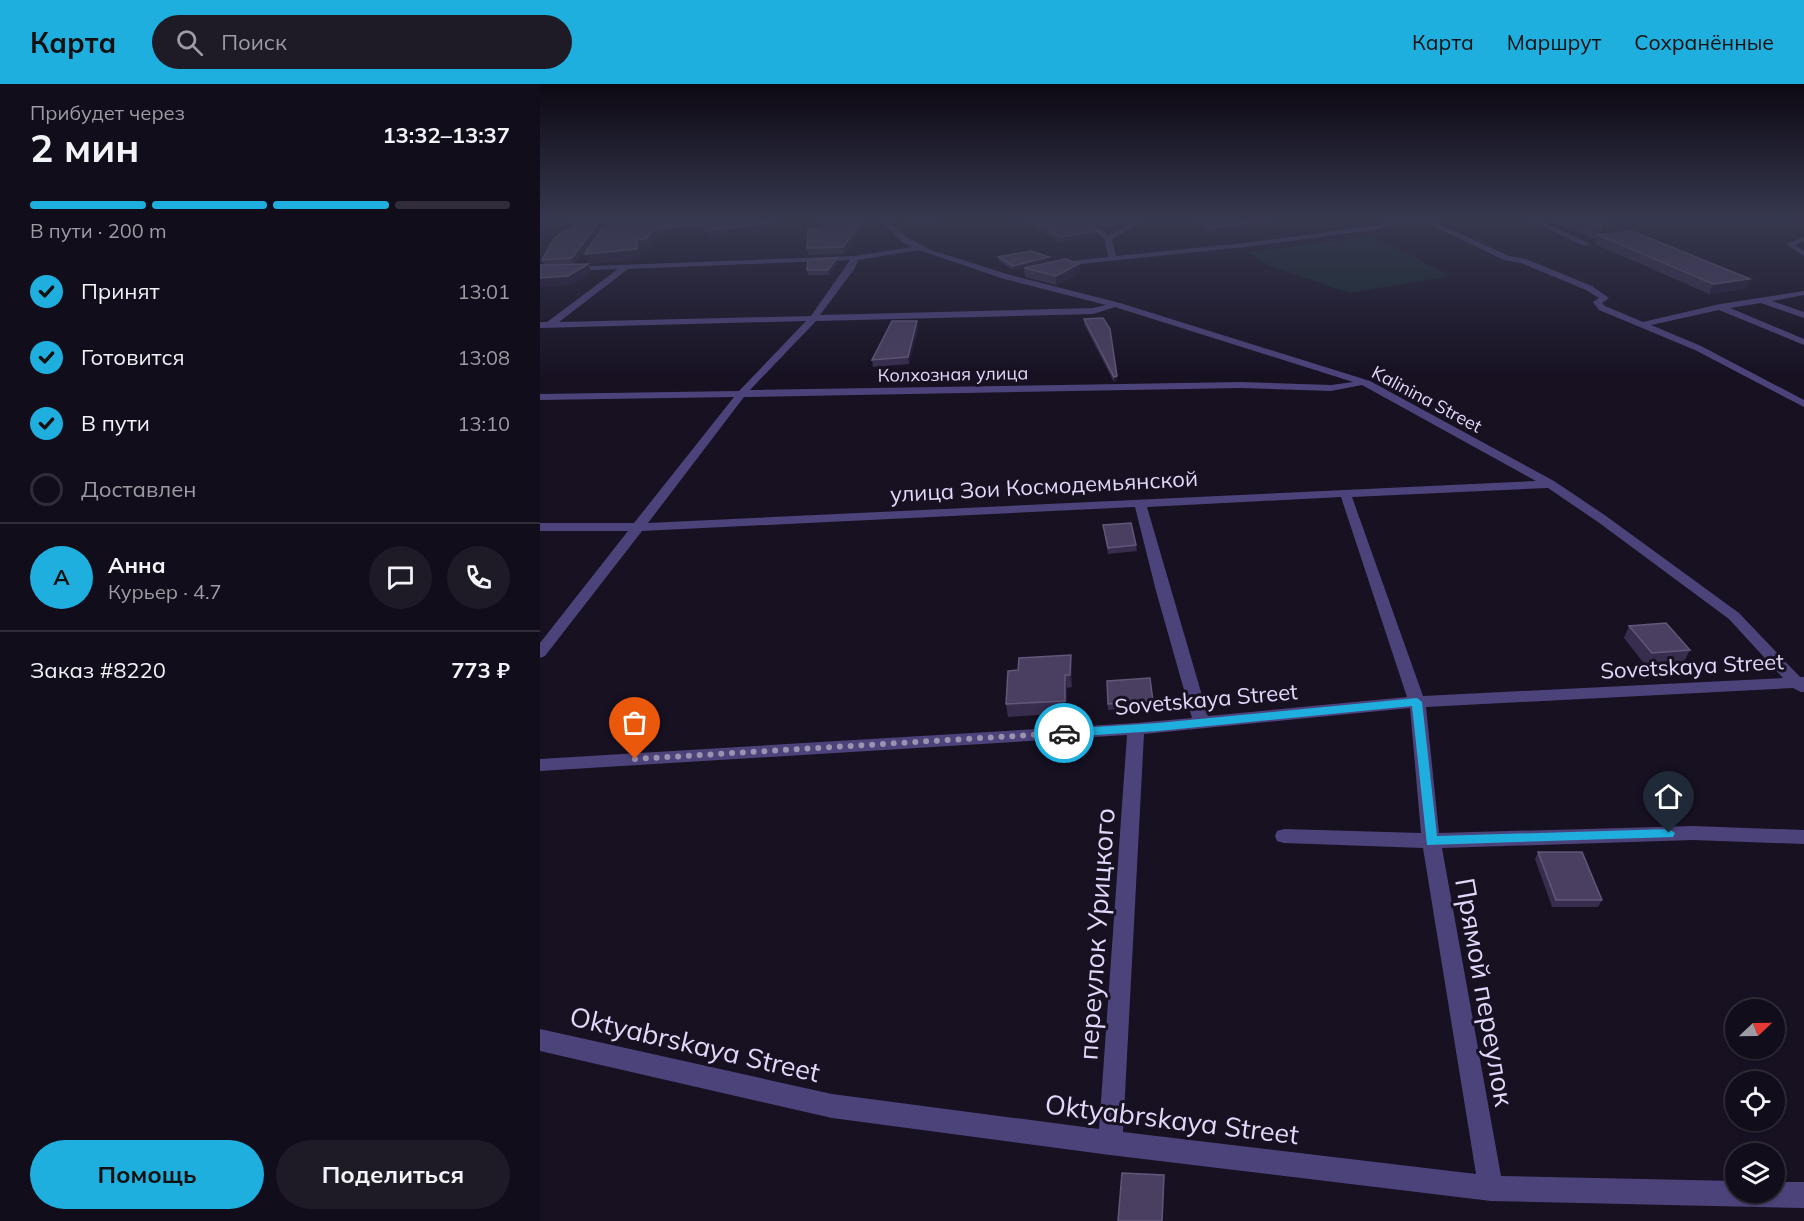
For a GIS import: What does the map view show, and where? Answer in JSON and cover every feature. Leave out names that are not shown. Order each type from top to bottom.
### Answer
[{"type":"street","points":[[544,325],[620,271]]},
{"type":"street","points":[[540,653],[741,394],[812,320],[849,271]]},
{"type":"street","name":"Kalinina Street","points":[[989,271],[1117,305],[1367,383],[1550,484],[1734,616],[1802,685]]},
{"type":"street","points":[[1548,271],[1589,288],[1605,298],[1597,302],[1602,308],[1698,348],[1804,404]]},
{"type":"street","points":[[1007,277],[1027,272]]},
{"type":"street","points":[[1644,324],[1804,292]]},
{"type":"street","points":[[1761,300],[1804,315]]},
{"type":"street","points":[[544,325],[812,320],[1093,311],[1117,305]]},
{"type":"street","points":[[1720,307],[1804,342]]},
{"type":"street","name":"Колхозная улица","points":[[540,397],[1241,385],[1331,388],[1367,383]]},
{"type":"street","name":"улица Зои Космодемьянской","points":[[540,527],[638,527],[1550,484]]},
{"type":"street","name":"Прямой переулок","points":[[1345,493],[1417,702],[1431,841],[1491,1188]]},
{"type":"street","points":[[1140,502],[1163,591],[1202,723]]},
{"type":"street","name":"Sovetskaya Street","points":[[540,765],[1136,729],[1417,702],[1802,685]]},
{"type":"street","name":"переулок Урицкого","points":[[1110,1143],[1136,729]]},
{"type":"street","points":[[1284,836],[1431,841],[1693,832],[1804,837]]},
{"type":"street","name":"Oktyabrskaya Street","points":[[540,1040],[832,1106],[1110,1143],[1491,1188],[1804,1195]]},
{"type":"green space","points":[[1285,271],[1441,271],[1451,276],[1350,293]]},
{"type":"building","points":[[540,271],[576,271],[568,276],[540,278]]},
{"type":"building","points":[[1036,271],[1065,271],[1056,276]]},
{"type":"building","points":[[1683,271],[1730,271],[1750,279],[1713,284]]},
{"type":"building","points":[[1103,318],[1110,329],[1117,376],[1114,377],[1084,319]]},
{"type":"building","points":[[892,321],[917,321],[908,357],[872,360]]},
{"type":"building","points":[[1131,523],[1136,545],[1108,548],[1103,525]]},
{"type":"building","points":[[1666,623],[1690,650],[1652,653],[1629,626]]},
{"type":"building","points":[[1071,655],[1070,675],[1065,675],[1065,701],[1006,704],[1008,671],[1018,670],[1019,658]]},
{"type":"building","points":[[1150,678],[1153,701],[1108,704],[1107,681]]},
{"type":"building","points":[[1538,852],[1582,852],[1602,900],[1556,900]]},
{"type":"building","points":[[1122,1173],[1164,1175],[1162,1221],[1118,1221]]},
{"type":"way so far","points":[[635,759],[1064,733]]},
{"type":"route","points":[[1064,733],[1136,729],[1417,702],[1431,841],[1669,833]]}]
